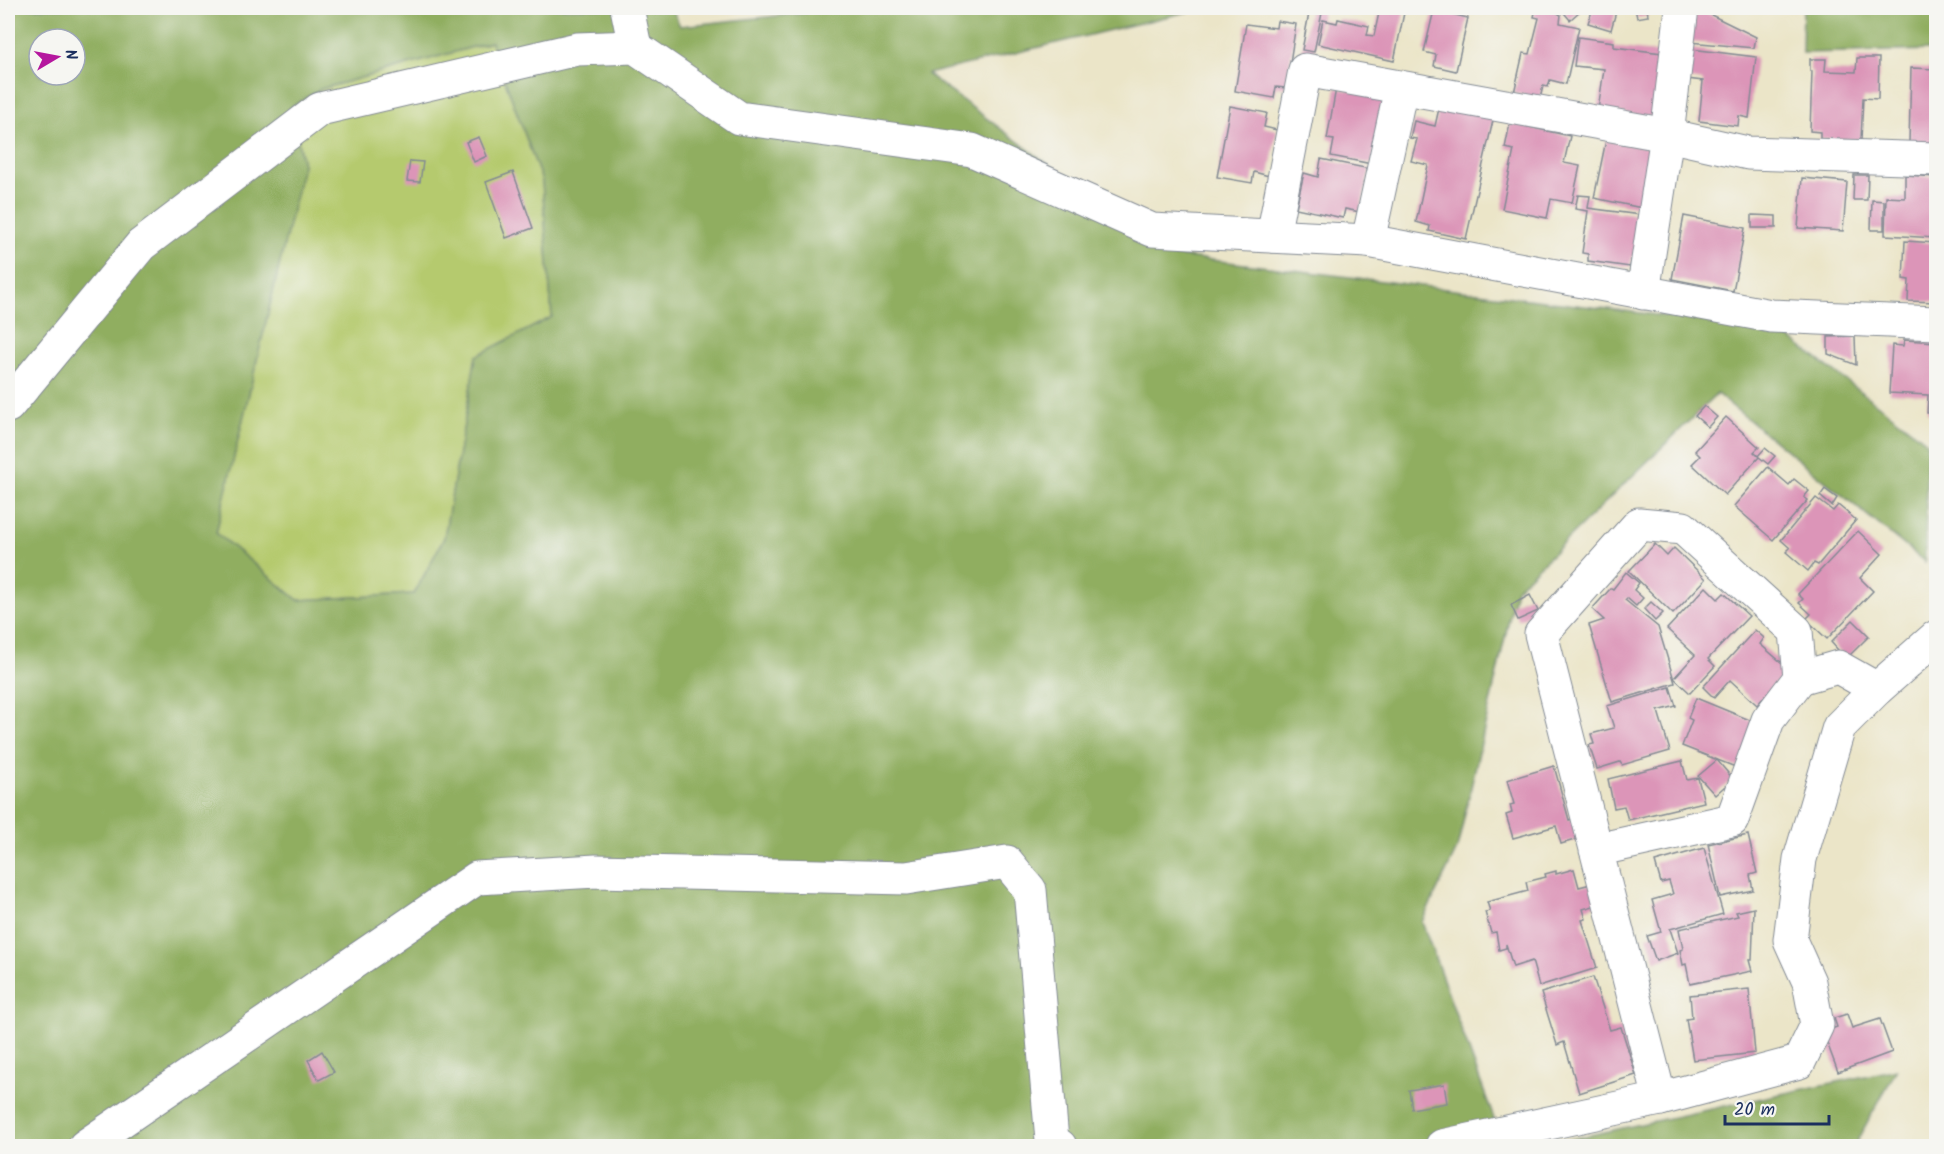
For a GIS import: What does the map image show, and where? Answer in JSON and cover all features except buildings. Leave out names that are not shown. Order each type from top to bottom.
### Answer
[{"type":"street","points":[[627,8],[635,47]]},
{"type":"street","points":[[1643,293],[1667,135],[1682,8]]},
{"type":"street","points":[[8,406],[141,245],[320,109],[577,50],[635,47],[739,118],[972,150],[1152,230],[1368,241],[1771,316],[1936,323]]},
{"type":"street","points":[[1273,236],[1305,70],[1667,135],[1748,153],[1936,159]]},
{"type":"street","points":[[1368,241],[1401,88]]},
{"type":"street","points":[[1660,1099],[1541,634],[1639,524],[1683,528],[1796,631],[1800,678]]},
{"type":"street","points":[[1442,1146],[1660,1099],[1799,1062],[1817,1025],[1809,982],[1790,940],[1800,859],[1839,727],[1877,688],[1936,637]]},
{"type":"street","points":[[1596,850],[1732,819],[1768,720],[1800,678],[1838,667],[1877,688]]},
{"type":"street","points":[[85,1146],[477,878],[596,871],[906,878],[1007,862],[1030,890],[1052,1140],[1060,1146]]},
{"type":"green space","points":[[8,8],[672,8],[680,26],[805,13],[813,8],[1203,8],[927,74],[1171,255],[1779,330],[1927,442],[1925,562],[1717,394],[1516,589],[1457,849],[1422,922],[1504,1146],[8,1146]],"holes":[[[491,42],[542,181],[552,317],[476,356],[444,538],[414,594],[298,600],[216,533],[303,165],[291,107],[321,89]]]},
{"type":"green space","points":[[1803,8],[1936,8],[1936,50],[1802,53]]},
{"type":"green space","points":[[491,42],[542,181],[552,317],[476,357],[444,538],[414,594],[298,600],[216,533],[303,165],[291,107],[321,89]]},
{"type":"green space","points":[[1897,1069],[1854,1146],[1539,1146]]}]
